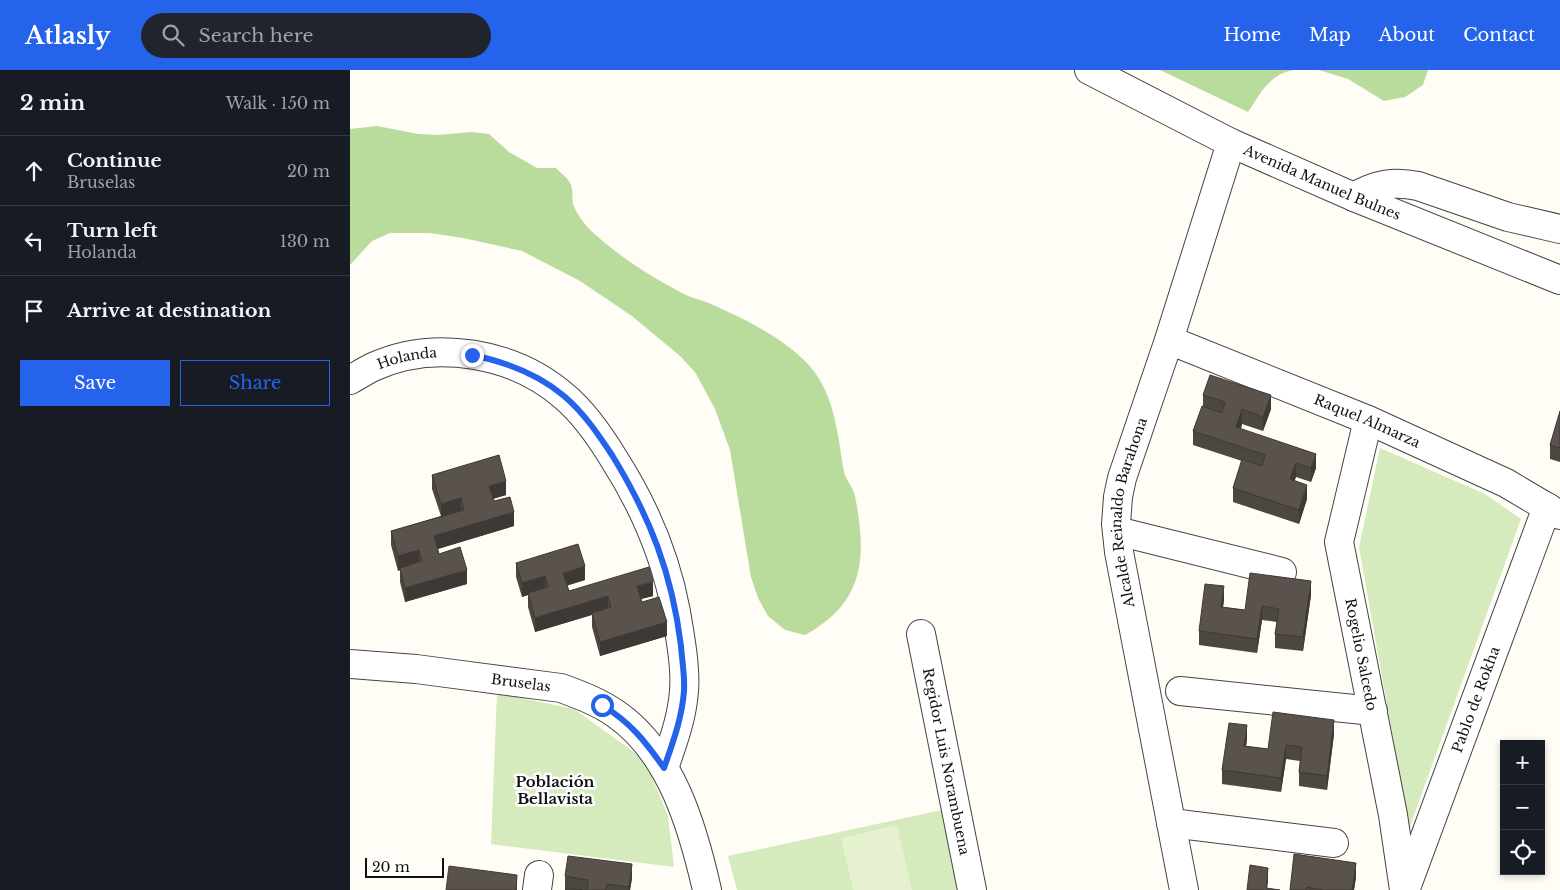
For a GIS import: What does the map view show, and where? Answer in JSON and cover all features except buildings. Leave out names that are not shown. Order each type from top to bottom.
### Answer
[{"type":"street","name":"Avenida Manuel Bulnes","points":[[1089,70],[1231,143],[1354,197],[1560,280]]},
{"type":"street","name":"Alcalde Reinaldo Barahona","points":[[1184,890],[1118,552],[1118,497],[1122,478],[1169,340],[1231,143]]},
{"type":"street","points":[[1354,197],[1380,185],[1392,183],[1406,184],[1508,217],[1560,229]]},
{"type":"street","name":"Raquel Almarza","points":[[1169,340],[1368,420],[1506,483],[1553,511]]},
{"type":"street","name":"Holanda","points":[[350,380],[373,367],[405,357],[447,353],[472,355],[497,360],[521,369],[544,381],[564,396],[584,415],[622,471],[645,513],[671,588],[678,623],[684,689],[680,719],[664,768]]},
{"type":"street","name":"Rogelio Salcedo","points":[[1368,420],[1339,542],[1394,815],[1405,890]]},
{"type":"street","name":"Pablo de Rokha","points":[[1405,890],[1553,511]]},
{"type":"street","points":[[1117,531],[1282,572]]},
{"type":"street","name":"Regidor Luis Norambuena","points":[[921,634],[972,890]]},
{"type":"street","name":"Bruselas","points":[[350,664],[416,668],[538,684],[582,695],[618,715],[643,738],[664,768],[690,823],[707,890]]},
{"type":"street","points":[[1180,691],[1372,712]]},
{"type":"street","points":[[1171,824],[1334,843]]},
{"type":"green space","points":[[1160,70],[1294,70],[1285,72],[1266,85],[1248,112]]},
{"type":"green space","points":[[1319,70],[1428,70],[1423,85],[1405,97],[1384,101],[1348,79]]},
{"type":"green space","points":[[377,126],[418,134],[439,135],[471,132],[489,134],[509,152],[537,168],[556,168],[570,183],[573,204],[580,218],[594,234],[618,254],[651,276],[686,295],[723,309],[760,328],[804,360],[822,385],[833,412],[844,472],[855,496],[861,539],[857,576],[850,593],[840,608],[825,622],[805,635],[785,630],[768,616],[758,598],[751,577],[730,450],[715,409],[695,372],[680,356],[632,316],[580,281],[522,251],[463,238],[430,233],[390,233],[372,241],[350,265],[350,129]]},
{"type":"green space","points":[[1380,448],[1485,494],[1521,519],[1409,829],[1359,547]]},
{"type":"green space","points":[[497,693],[574,709],[645,760],[668,816],[674,867],[491,844]]},
{"type":"green space","points":[[942,810],[959,890],[737,890],[728,856]]},
{"type":"green space","points":[[897,825],[912,890],[853,890],[841,838]]},
{"type":"district","name":"Población Bellavista","points":[[555,790]]},
{"type":"route","points":[[472,355],[497,360],[521,369],[544,381],[564,396],[584,415],[627,479],[645,513],[658,548],[671,588],[678,623],[684,689],[680,719],[664,768],[643,738],[618,715],[602,705]]}]
